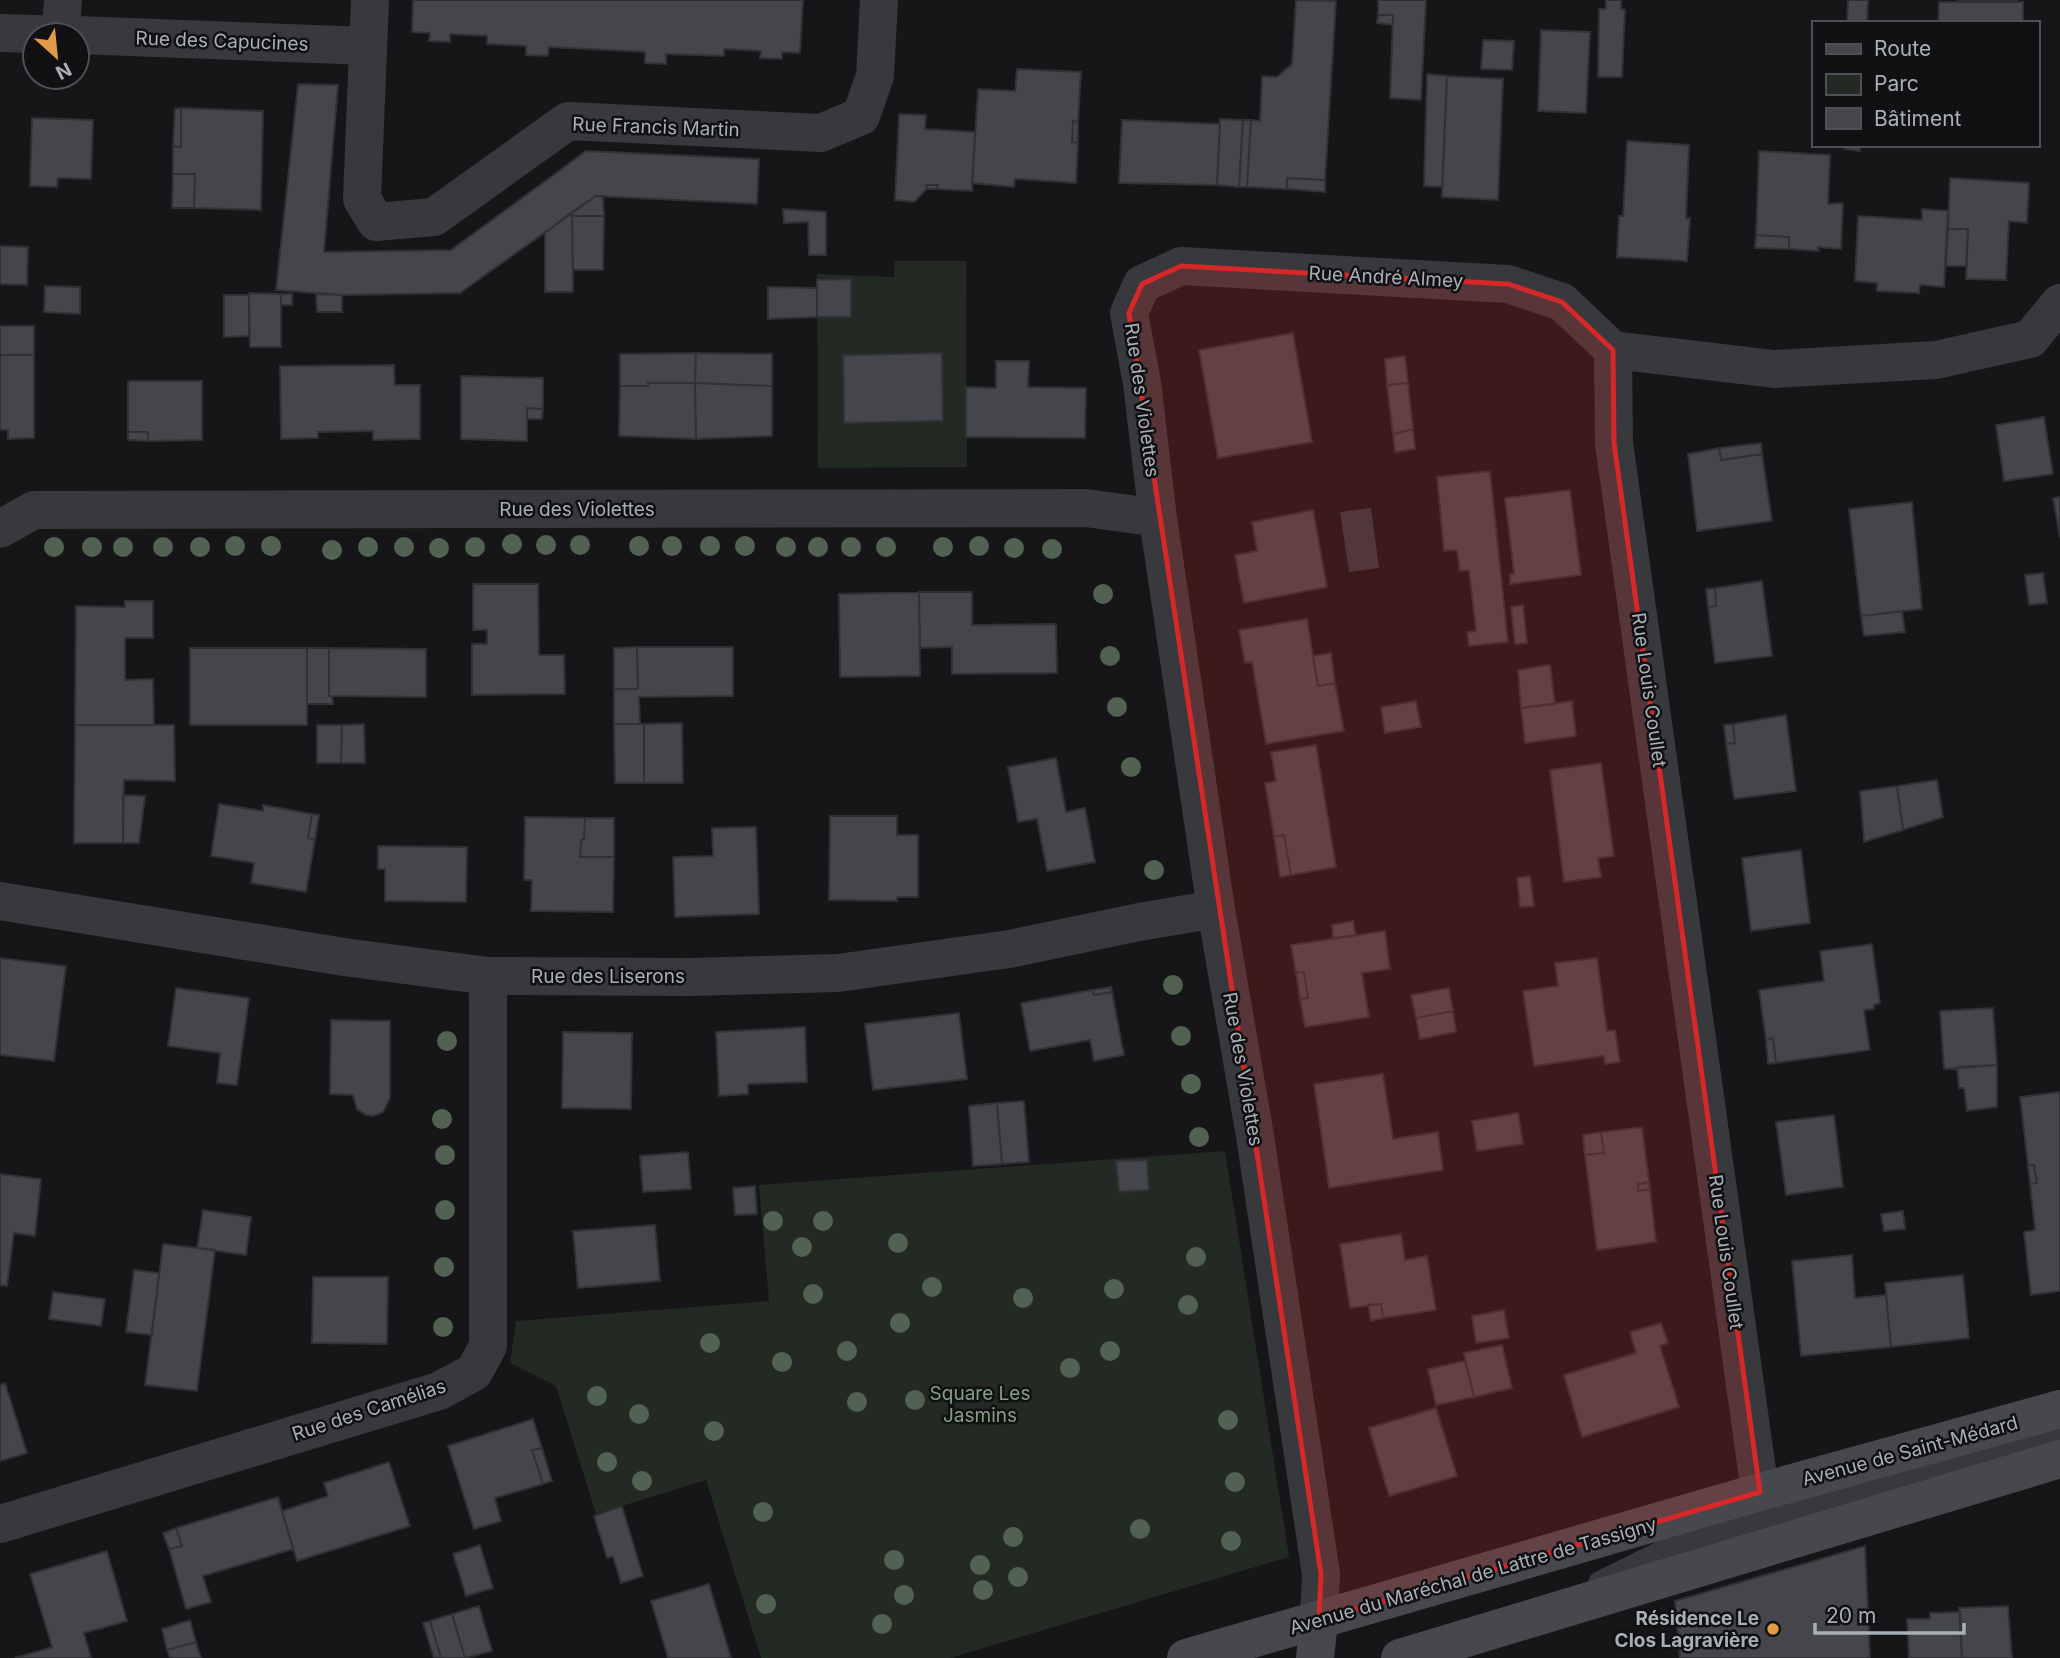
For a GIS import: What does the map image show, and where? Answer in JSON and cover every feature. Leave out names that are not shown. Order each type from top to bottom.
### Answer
[{"type":"main road","name":"Avenue de Saint-Médard","points":[[1766,1519],[2060,1409]]},
{"type":"main road","points":[[1400,1658],[1519,1623],[1766,1519],[2060,1459]]},
{"type":"main road","name":"Avenue du Maréchal de Lattre de Tassigny","points":[[1186,1658],[1319,1620],[1766,1519]]},
{"type":"main road","points":[[1315,1658],[1319,1620]]},
{"type":"street","points":[[61,21],[63,0]]},
{"type":"street","name":"Rue Francis Martin","points":[[370,0],[362,199],[376,222],[434,217],[568,121],[821,133],[861,116],[875,76],[879,0]]},
{"type":"street","points":[[0,33],[21,34]]},
{"type":"street","name":"Rue des Capucines","points":[[91,36],[368,47]]},
{"type":"street","name":"Rue André Almey","points":[[1142,284],[1181,266],[1508,284],[1562,302],[1613,350]]},
{"type":"street","name":"Rue des Violettes","points":[[1142,284],[1129,313],[1142,383],[1158,518],[1216,909],[1255,1136],[1321,1574],[1319,1620]]},
{"type":"street","points":[[1613,350],[1774,369],[1936,360],[2030,339],[2060,303]]},
{"type":"street","name":"Rue Louis Coullet","points":[[1613,350],[1614,443],[1766,1519]]},
{"type":"street","name":"Rue des Violettes","points":[[0,529],[34,510],[1086,508],[1158,518]]},
{"type":"street","name":"Rue des Liserons","points":[[0,901],[344,957],[488,976],[689,977],[838,974],[1009,949],[1216,909]]},
{"type":"street","name":"Rue des Camélias","points":[[0,1524],[439,1391],[474,1372],[488,1346],[488,976]]},
{"type":"lane","name":"Avenue de Saint-Médard","points":[[1766,1519],[2060,1429]]},
{"type":"highlighted area","points":[[1181,266],[1508,284],[1562,302],[1613,350],[1614,443],[1760,1492],[1319,1620],[1321,1574],[1129,313],[1142,284]]},
{"type":"green space","points":[[895,261],[966,261],[967,467],[818,468],[817,274],[894,277]]},
{"type":"green space","name":"Square Les Jasmins","points":[[1225,1151],[1289,1557],[950,1658],[761,1658],[706,1480],[596,1514],[556,1386],[510,1363],[516,1321],[769,1301],[759,1185]]},
{"type":"shaded area","points":[[1371,508],[1379,568],[1349,572],[1340,512]]},
{"type":"building","points":[[413,0],[803,0],[800,53],[782,52],[782,59],[760,58],[761,51],[724,49],[724,56],[666,54],[666,64],[645,63],[645,52],[549,47],[548,56],[526,55],[526,46],[487,44],[487,36],[450,34],[450,42],[429,41],[430,33],[412,32]]},
{"type":"building","points":[[1296,0],[1336,1],[1325,180],[1287,178],[1287,189],[1247,187],[1251,120],[1260,121],[1262,76],[1277,77],[1292,64]]},
{"type":"building","points":[[1378,0],[1426,0],[1421,100],[1390,98],[1393,15],[1378,15]]},
{"type":"building","points":[[1606,0],[1621,0],[1621,9],[1625,10],[1622,77],[1598,77],[1599,9],[1606,9]]},
{"type":"building","points":[[1848,0],[1868,0],[1867,21],[1847,21]]},
{"type":"building","points":[[2017,0],[2017,2],[1958,1]]},
{"type":"building","points":[[1939,2],[2023,2],[2023,21],[1938,21]]},
{"type":"building","points":[[1378,15],[1393,15],[1393,25],[1377,23]]},
{"type":"building","points":[[1541,30],[1590,32],[1586,113],[1538,111]]},
{"type":"building","points":[[1483,40],[1514,41],[1512,70],[1481,69]]},
{"type":"building","points":[[1017,69],[1081,72],[1078,122],[1073,121],[1072,142],[1078,143],[1076,183],[1015,179],[1014,187],[972,183],[978,89],[1015,91]]},
{"type":"building","points":[[1427,74],[1447,76],[1442,187],[1424,186]]},
{"type":"building","points":[[1447,76],[1503,79],[1498,200],[1442,197]]},
{"type":"building","points":[[298,84],[338,85],[324,252],[451,250],[586,151],[759,159],[757,204],[596,196],[460,293],[342,295],[276,290]]},
{"type":"building","points":[[181,108],[263,111],[261,210],[194,208],[195,174],[173,174],[173,146],[181,147]]},
{"type":"building","points":[[181,108],[181,147],[173,146],[175,109]]},
{"type":"building","points":[[899,114],[926,115],[925,129],[975,132],[972,191],[937,189],[938,185],[926,185],[927,189],[914,202],[895,200]]},
{"type":"building","points":[[32,118],[93,120],[91,179],[58,178],[57,187],[30,186]]},
{"type":"building","points":[[1220,119],[1243,120],[1239,187],[1217,185]]},
{"type":"building","points":[[1122,120],[1220,124],[1217,185],[1119,183]]},
{"type":"building","points":[[1243,120],[1251,120],[1247,187],[1239,187]]},
{"type":"building","points":[[1073,121],[1078,122],[1078,143],[1072,142]]},
{"type":"building","points":[[1627,141],[1689,145],[1686,219],[1690,218],[1687,261],[1617,257],[1619,216],[1623,216]]},
{"type":"building","points":[[1860,147],[1860,151],[1845,149]]},
{"type":"building","points":[[1759,151],[1830,155],[1828,204],[1843,203],[1841,249],[1789,249],[1789,237],[1756,235]]},
{"type":"building","points":[[173,174],[195,174],[194,208],[172,208]]},
{"type":"building","points":[[1287,178],[1325,180],[1325,192],[1287,189]]},
{"type":"building","points":[[1950,178],[2029,183],[2027,223],[2009,221],[2006,280],[1966,279],[1968,229],[1948,229]]},
{"type":"building","points":[[926,185],[938,185],[937,189],[927,189]]},
{"type":"building","points":[[596,196],[603,196],[604,216],[572,216],[572,212]]},
{"type":"building","points":[[783,209],[826,212],[826,255],[809,255],[808,222],[784,223]]},
{"type":"building","points":[[1922,209],[1948,211],[1944,287],[1920,285],[1919,293],[1877,291],[1877,283],[1855,281],[1858,216],[1922,220]]},
{"type":"building","points":[[572,212],[573,292],[545,292],[545,233]]},
{"type":"building","points":[[572,216],[604,216],[603,270],[573,270]]},
{"type":"building","points":[[1948,229],[1968,229],[1966,266],[1946,266]]},
{"type":"building","points":[[1756,235],[1789,237],[1789,249],[1755,248]]},
{"type":"building","points":[[0,246],[28,247],[27,285],[0,284]]},
{"type":"building","points":[[851,279],[851,317],[817,317],[817,280]]},
{"type":"building","points":[[45,286],[80,287],[80,314],[44,312]]},
{"type":"building","points":[[768,287],[817,288],[817,317],[768,319]]},
{"type":"building","points":[[249,293],[281,294],[281,347],[250,347]]},
{"type":"building","points":[[281,294],[292,294],[292,305],[281,305]]},
{"type":"building","points":[[316,294],[342,295],[342,312],[317,312]]},
{"type":"building","points":[[224,295],[249,295],[249,336],[224,337]]},
{"type":"building","points":[[0,326],[34,326],[34,355],[0,355]]},
{"type":"building","points":[[1293,333],[1312,442],[1218,458],[1199,350]]},
{"type":"building","points":[[696,353],[695,383],[620,386],[620,354]]},
{"type":"building","points":[[696,353],[772,354],[772,386],[695,383]]},
{"type":"building","points":[[942,353],[943,421],[844,423],[843,355]]},
{"type":"building","points":[[0,355],[34,355],[34,438],[8,439],[8,430],[0,430]]},
{"type":"building","points":[[1405,356],[1408,383],[1387,385],[1385,359]]},
{"type":"building","points":[[996,361],[1029,361],[1028,387],[1086,388],[1085,438],[966,437],[966,387],[996,388]]},
{"type":"building","points":[[394,365],[395,385],[420,385],[420,439],[373,440],[373,431],[318,432],[318,438],[281,439],[280,366]]},
{"type":"building","points":[[461,376],[543,378],[543,409],[527,408],[527,441],[461,439]]},
{"type":"building","points":[[128,381],[202,381],[202,440],[148,441],[148,432],[128,432]]},
{"type":"building","points":[[648,383],[695,383],[696,439],[619,436],[620,386],[649,386]]},
{"type":"building","points":[[695,383],[772,386],[772,436],[696,439]]},
{"type":"building","points":[[1408,383],[1413,429],[1393,434],[1387,385]]},
{"type":"building","points":[[527,408],[543,409],[542,419],[527,419]]},
{"type":"building","points":[[2044,417],[2053,474],[2004,481],[1996,425]]},
{"type":"building","points":[[1413,429],[1415,449],[1395,452],[1393,434]]},
{"type":"building","points":[[128,432],[148,432],[148,441],[128,440]]},
{"type":"building","points":[[1761,443],[1762,454],[1721,460],[1719,448]]},
{"type":"building","points":[[1719,448],[1721,460],[1762,454],[1772,521],[1697,531],[1688,454]]},
{"type":"building","points":[[1490,471],[1508,642],[1469,646],[1467,632],[1476,631],[1469,570],[1460,571],[1457,550],[1444,551],[1437,477]]},
{"type":"building","points":[[1570,490],[1581,575],[1510,584],[1510,574],[1514,574],[1505,498]]},
{"type":"building","points":[[2060,497],[2060,538],[2053,498]]},
{"type":"building","points":[[1912,502],[1922,609],[1861,616],[1849,509]]},
{"type":"building","points":[[1313,510],[1327,587],[1244,603],[1235,555],[1257,551],[1252,522]]},
{"type":"building","points":[[2043,573],[2047,603],[2029,605],[2025,575]]},
{"type":"building","points":[[1762,581],[1772,656],[1715,663],[1708,607],[1716,606],[1715,588]]},
{"type":"building","points":[[473,584],[538,584],[539,655],[564,655],[565,694],[472,695],[472,644],[487,644],[487,630],[473,630]]},
{"type":"building","points":[[1715,588],[1716,606],[1708,607],[1706,589]]},
{"type":"building","points":[[919,592],[972,592],[972,625],[1056,624],[1057,673],[952,674],[952,647],[920,648]]},
{"type":"building","points":[[919,592],[920,676],[840,677],[839,594]]},
{"type":"building","points":[[125,601],[153,601],[153,638],[125,638],[125,680],[153,679],[154,725],[75,725],[76,606],[125,607]]},
{"type":"building","points":[[1523,605],[1527,643],[1515,644],[1511,607]]},
{"type":"building","points":[[1902,611],[1905,632],[1864,636],[1861,616]]},
{"type":"building","points":[[1307,619],[1318,686],[1335,683],[1344,731],[1266,744],[1252,662],[1245,663],[1239,630]]},
{"type":"building","points":[[637,647],[638,689],[614,689],[614,648]]},
{"type":"building","points":[[637,647],[733,647],[733,696],[639,697],[640,724],[614,724],[614,689],[638,689]]},
{"type":"building","points":[[190,648],[307,648],[307,725],[190,725]]},
{"type":"building","points":[[307,648],[329,648],[329,696],[332,696],[333,704],[307,704]]},
{"type":"building","points":[[329,648],[426,649],[426,697],[329,696]]},
{"type":"building","points":[[1331,653],[1335,683],[1318,686],[1313,656]]},
{"type":"building","points":[[1550,665],[1555,704],[1521,708],[1518,670]]},
{"type":"building","points":[[1416,701],[1421,727],[1385,733],[1381,707]]},
{"type":"building","points":[[1572,701],[1576,736],[1525,743],[1521,708]]},
{"type":"building","points":[[1786,715],[1796,791],[1734,799],[1726,744],[1735,743],[1733,724]]},
{"type":"building","points":[[682,723],[683,783],[644,783],[644,724]]},
{"type":"building","points":[[364,724],[365,763],[341,763],[342,725]]},
{"type":"building","points":[[614,724],[644,724],[644,783],[615,783]]},
{"type":"building","points":[[1733,724],[1735,743],[1726,744],[1724,725]]},
{"type":"building","points":[[75,725],[174,725],[175,781],[124,780],[123,843],[74,843]]},
{"type":"building","points":[[317,725],[342,725],[341,763],[317,763]]},
{"type":"building","points":[[1316,745],[1336,867],[1291,875],[1284,835],[1274,837],[1265,783],[1276,781],[1271,752]]},
{"type":"building","points":[[1056,758],[1066,812],[1085,808],[1095,862],[1047,871],[1037,819],[1018,822],[1008,767]]},
{"type":"building","points":[[1601,763],[1614,856],[1598,858],[1601,877],[1564,882],[1550,770]]},
{"type":"building","points":[[1937,780],[1943,817],[1903,830],[1897,786]]},
{"type":"building","points":[[1897,786],[1903,830],[1864,842],[1860,791]]},
{"type":"building","points":[[123,795],[145,796],[139,843],[123,843]]},
{"type":"building","points":[[219,804],[263,811],[263,805],[312,814],[308,838],[315,840],[306,892],[251,883],[254,863],[211,856]]},
{"type":"building","points":[[312,814],[319,815],[315,840],[308,838]]},
{"type":"building","points":[[830,816],[897,816],[897,835],[918,835],[918,897],[897,897],[897,901],[829,900]]},
{"type":"building","points":[[525,817],[585,818],[580,857],[614,857],[613,912],[531,911],[532,880],[524,880]]},
{"type":"building","points":[[585,818],[614,818],[614,857],[580,857]]},
{"type":"building","points":[[756,827],[759,914],[675,917],[673,857],[713,856],[712,828]]},
{"type":"building","points":[[1284,835],[1291,875],[1280,877],[1274,837]]},
{"type":"building","points":[[378,846],[467,847],[466,902],[385,901],[385,869],[378,869]]},
{"type":"building","points":[[1801,850],[1810,923],[1751,931],[1742,858]]},
{"type":"building","points":[[1530,876],[1534,906],[1520,907],[1517,878]]},
{"type":"building","points":[[1353,921],[1356,935],[1333,938],[1332,925]]},
{"type":"building","points":[[1385,931],[1390,969],[1362,973],[1369,1017],[1305,1027],[1300,999],[1308,998],[1304,972],[1296,973],[1291,945]]},
{"type":"building","points":[[1872,944],[1880,1003],[1874,1005],[1874,1009],[1864,1010],[1870,1050],[1776,1063],[1773,1038],[1766,1040],[1759,990],[1824,981],[1820,951]]},
{"type":"building","points":[[0,958],[66,966],[54,1061],[0,1055]]},
{"type":"building","points":[[1597,958],[1607,1031],[1615,1030],[1620,1062],[1605,1064],[1604,1056],[1534,1066],[1523,991],[1558,986],[1555,963]]},
{"type":"building","points":[[1304,972],[1308,998],[1300,999],[1296,973]]},
{"type":"building","points":[[1111,987],[1112,992],[1094,995],[1092,990]]},
{"type":"building","points":[[176,988],[249,998],[237,1085],[217,1083],[220,1053],[168,1046]]},
{"type":"building","points":[[1449,988],[1453,1011],[1416,1018],[1411,995]]},
{"type":"building","points":[[1092,990],[1094,995],[1112,992],[1124,1055],[1094,1061],[1090,1040],[1030,1051],[1021,1003]]},
{"type":"building","points":[[1993,1008],[1997,1065],[1944,1069],[1940,1011]]},
{"type":"building","points":[[1453,1011],[1456,1032],[1420,1039],[1416,1018]]},
{"type":"building","points":[[959,1013],[967,1079],[873,1090],[865,1024]]},
{"type":"building","points":[[331,1020],[390,1021],[390,1098],[383,1112],[373,1116],[366,1115],[357,1109],[353,1095],[330,1094]]},
{"type":"building","points":[[805,1027],[807,1082],[748,1084],[748,1094],[719,1096],[716,1032]]},
{"type":"building","points":[[563,1032],[632,1033],[631,1109],[562,1108]]},
{"type":"building","points":[[1773,1038],[1776,1063],[1768,1064],[1766,1040]]},
{"type":"building","points":[[1997,1065],[1997,1107],[1967,1111],[1964,1088],[1959,1088],[1957,1067]]},
{"type":"building","points":[[1383,1074],[1393,1139],[1438,1132],[1443,1170],[1329,1188],[1314,1084]]},
{"type":"building","points":[[2060,1092],[2060,1291],[2031,1295],[2024,1232],[2035,1230],[2030,1184],[2037,1183],[2034,1165],[2028,1165],[2020,1097]]},
{"type":"building","points":[[1024,1101],[1029,1162],[1002,1164],[997,1103]]},
{"type":"building","points":[[997,1103],[1002,1164],[973,1166],[969,1106]]},
{"type":"building","points":[[1518,1113],[1523,1144],[1477,1151],[1472,1121]]},
{"type":"building","points":[[1834,1115],[1843,1187],[1786,1195],[1776,1122]]},
{"type":"building","points":[[1642,1127],[1649,1182],[1638,1184],[1638,1191],[1650,1189],[1656,1242],[1597,1250],[1585,1155],[1604,1153],[1601,1132]]},
{"type":"building","points":[[1601,1132],[1604,1153],[1585,1155],[1583,1135]]},
{"type":"building","points":[[688,1152],[691,1189],[643,1192],[640,1156]]},
{"type":"building","points":[[1147,1160],[1149,1190],[1119,1192],[1116,1161]]},
{"type":"building","points":[[2028,1165],[2034,1165],[2037,1183],[2030,1184]]},
{"type":"building","points":[[0,1174],[41,1179],[35,1236],[14,1233],[7,1286],[0,1285]]},
{"type":"building","points":[[1649,1182],[1650,1189],[1638,1191],[1638,1184]]},
{"type":"building","points":[[755,1186],[757,1214],[735,1215],[733,1188]]},
{"type":"building","points":[[203,1210],[251,1217],[246,1255],[197,1248]]},
{"type":"building","points":[[1903,1211],[1905,1229],[1884,1231],[1881,1214]]},
{"type":"building","points":[[655,1225],[660,1281],[578,1288],[573,1231]]},
{"type":"building","points":[[1401,1234],[1405,1260],[1427,1256],[1436,1310],[1383,1318],[1381,1304],[1350,1308],[1340,1244]]},
{"type":"building","points":[[163,1244],[215,1250],[197,1391],[145,1385]]},
{"type":"building","points":[[1852,1255],[1855,1298],[1886,1295],[1891,1347],[1801,1356],[1792,1261]]},
{"type":"building","points":[[134,1270],[159,1273],[152,1335],[126,1332]]},
{"type":"building","points":[[1963,1275],[1969,1338],[1891,1347],[1885,1283]]},
{"type":"building","points":[[313,1277],[388,1277],[387,1344],[312,1343]]},
{"type":"building","points":[[53,1292],[105,1299],[101,1326],[49,1319]]},
{"type":"building","points":[[1381,1304],[1383,1318],[1371,1321],[1368,1305]]},
{"type":"building","points":[[1504,1310],[1509,1338],[1476,1343],[1472,1316]]},
{"type":"building","points":[[1661,1323],[1668,1343],[1660,1346],[1679,1407],[1582,1437],[1564,1375],[1636,1353],[1630,1332]]},
{"type":"building","points":[[1502,1345],[1512,1388],[1474,1397],[1464,1353]]},
{"type":"building","points":[[1465,1361],[1474,1397],[1436,1405],[1428,1369]]},
{"type":"building","points":[[5,1383],[27,1453],[0,1461],[0,1385]]},
{"type":"building","points":[[1436,1408],[1457,1476],[1389,1496],[1369,1428]]},
{"type":"building","points":[[533,1419],[542,1448],[532,1450],[543,1484],[495,1498],[501,1521],[474,1529],[448,1446]]},
{"type":"building","points":[[542,1448],[552,1481],[543,1484],[532,1450]]},
{"type":"building","points":[[389,1462],[410,1526],[297,1561],[282,1511],[328,1496],[324,1483]]},
{"type":"building","points":[[278,1497],[293,1549],[203,1576],[211,1602],[186,1609],[169,1549],[182,1546],[176,1528]]},
{"type":"building","points":[[622,1506],[643,1576],[621,1583],[613,1556],[607,1558],[594,1516]]},
{"type":"building","points":[[176,1528],[182,1546],[169,1549],[163,1533]]},
{"type":"building","points":[[480,1545],[493,1588],[466,1596],[453,1554]]},
{"type":"building","name":"Résidence Le Clos Lagravière","points":[[1865,1546],[1870,1658],[1680,1658],[1675,1601]]},
{"type":"building","points":[[107,1551],[127,1621],[84,1633],[91,1658],[15,1658],[52,1647],[30,1574]]},
{"type":"building","points":[[709,1584],[731,1658],[668,1658],[651,1601]]},
{"type":"building","points":[[479,1606],[492,1651],[465,1658],[452,1614]]},
{"type":"building","points":[[2008,1606],[2012,1658],[1962,1658],[1959,1608]]},
{"type":"building","points":[[1960,1612],[1962,1658],[1909,1658],[1907,1619],[1930,1619],[1930,1613]]},
{"type":"building","points":[[452,1614],[465,1658],[441,1658],[430,1621]]},
{"type":"building","points":[[190,1620],[196,1642],[167,1650],[162,1629]]},
{"type":"building","points":[[430,1621],[441,1658],[434,1658],[423,1623]]},
{"type":"building","points":[[196,1642],[201,1658],[170,1658],[167,1650]]},
{"type":"place","name":"Résidence Le Clos Lagravière","points":[[1773,1629]]}]
